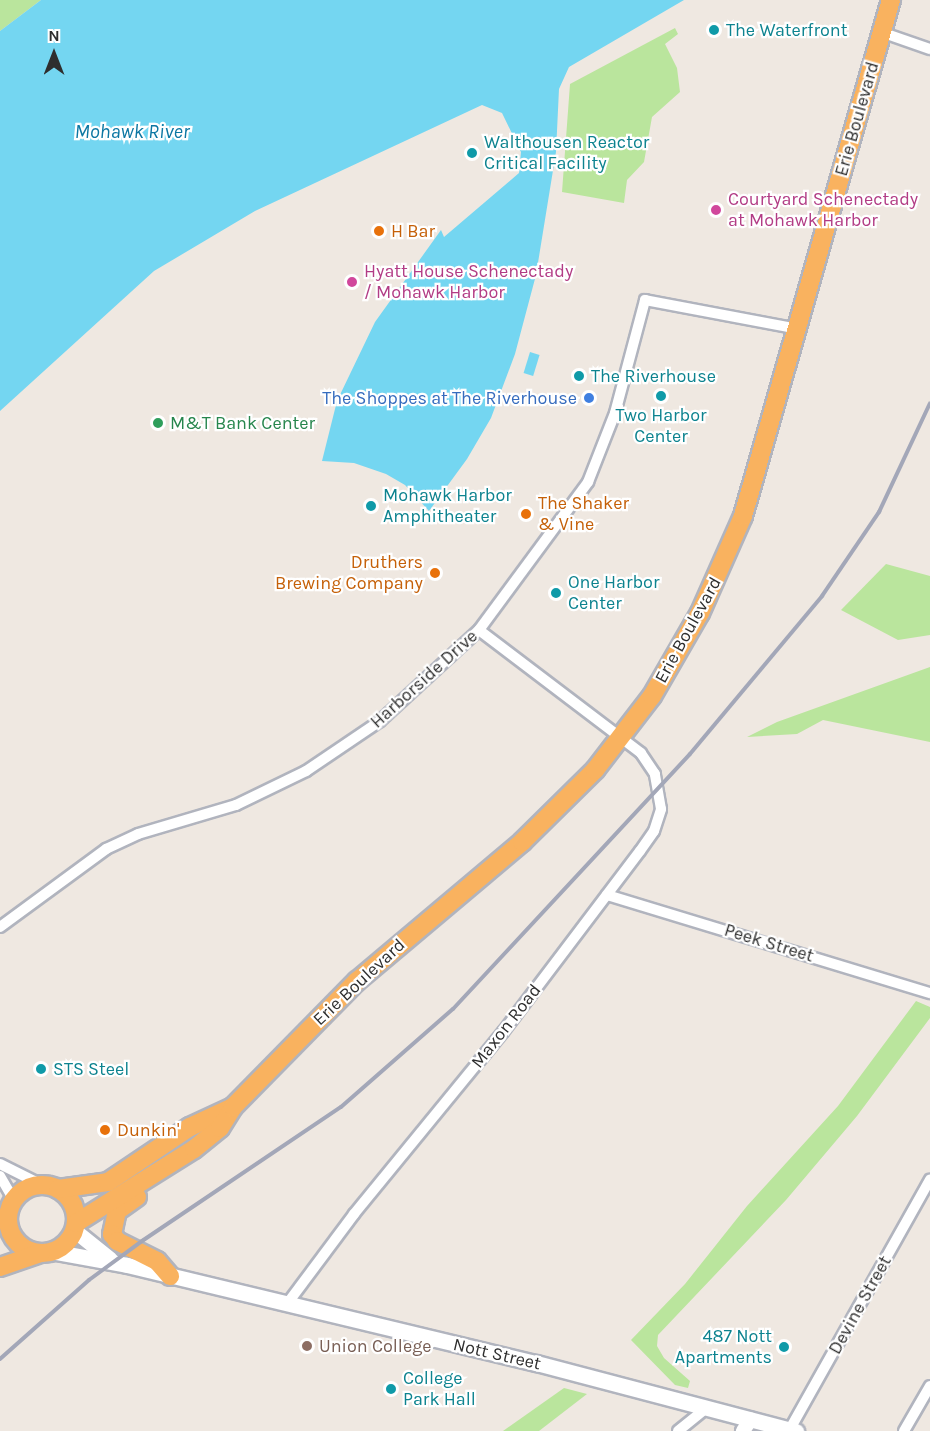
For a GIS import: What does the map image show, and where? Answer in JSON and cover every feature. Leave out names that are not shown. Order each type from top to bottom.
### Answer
[{"type":"highway","name":"Erie Boulevard","points":[[75,1226],[198,1146],[220,1128],[233,1107],[357,981],[522,842],[595,770],[621,737],[676,657],[720,572],[762,460],[891,0]]},
{"type":"highway","name":"Erie Boulevard","points":[[50,1187],[108,1182],[190,1127],[233,1107]]},
{"type":"highway","points":[[148,1177],[145,1192],[117,1211],[112,1234],[117,1241],[157,1261],[170,1276]]},
{"type":"highway","points":[[0,1222],[23,1191],[50,1187],[72,1203],[75,1226],[68,1241],[46,1252],[0,1267]]},
{"type":"highway","points":[[13,1203],[11,1233],[23,1247],[46,1252]]},
{"type":"main road","name":"Nott Street","points":[[75,1226],[103,1257],[127,1265],[708,1407],[748,1427],[793,1430]]},
{"type":"main road","name":"Nott Street","points":[[46,1252],[127,1265]]},
{"type":"street","points":[[881,32],[930,50]]},
{"type":"street","name":"Harborside Drive","points":[[0,927],[106,849],[138,834],[236,805],[306,771],[380,721],[479,630],[588,482],[615,413],[645,300],[798,329]]},
{"type":"street","name":"Maxon Road","points":[[287,1304],[607,895],[654,831],[661,809],[655,774],[641,753],[479,630]]},
{"type":"street","name":"Peek Street","points":[[607,895],[930,993]]},
{"type":"street","points":[[0,1164],[50,1187]]},
{"type":"street","points":[[0,1176],[13,1203]]},
{"type":"street","name":"Devine Street","points":[[793,1430],[930,1180]]},
{"type":"street","points":[[904,1431],[930,1386]]},
{"type":"street","points":[[678,1431],[708,1407]]},
{"type":"green space","points":[[0,0],[41,0],[0,31]]},
{"type":"green space","points":[[675,28],[678,34],[665,44],[677,68],[680,92],[652,117],[644,162],[627,180],[624,203],[562,192],[570,84]]},
{"type":"green space","points":[[886,564],[930,576],[930,635],[898,640],[841,610]]},
{"type":"green space","points":[[930,667],[930,742],[823,720],[797,734],[747,737],[777,722]]},
{"type":"green space","points":[[916,1001],[930,1007],[930,1018],[857,1116],[786,1200],[658,1335],[657,1346],[664,1358],[690,1381],[688,1388],[675,1385],[631,1340],[685,1284],[747,1206],[838,1106]]},
{"type":"green space","points":[[564,1388],[587,1394],[539,1431],[503,1431]]},
{"type":"water","name":"Mohawk River","points":[[41,0],[684,0],[569,67],[559,89],[556,152],[536,275],[515,354],[491,418],[467,459],[429,511],[405,485],[386,474],[354,463],[322,461],[337,401],[375,322],[441,230],[444,237],[519,173],[521,152],[502,113],[482,105],[255,211],[154,271],[0,411],[0,31]]},
{"type":"water","points":[[530,352],[540,355],[533,376],[524,373]]},
{"type":"railway","points":[[0,1359],[89,1280],[142,1241],[341,1107],[453,1009],[690,754],[822,596],[879,512],[930,403]]},
{"type":"place","name":"The Waterfront","points":[[714,30]]},
{"type":"place","name":"Walthousen Reactor Critical Facility","points":[[472,153]]},
{"type":"place","name":"Courtyard Schenectady at Mohawk Harbor","points":[[716,210]]},
{"type":"place","name":"H Bar","points":[[379,231]]},
{"type":"place","name":"Hyatt House Schenectady / Mohawk Harbor","points":[[352,282]]},
{"type":"place","name":"The Riverhouse","points":[[579,376]]},
{"type":"place","name":"Two Harbor Center","points":[[661,396]]},
{"type":"place","name":"The Shoppes at The Riverhouse","points":[[589,398]]},
{"type":"place","name":"M&T Bank Center","points":[[158,423]]},
{"type":"place","name":"Mohawk Harbor Amphitheater","points":[[371,506]]},
{"type":"place","name":"The Shaker & Vine","points":[[526,514]]},
{"type":"place","name":"Druthers Brewing Company","points":[[435,573]]},
{"type":"place","name":"One Harbor Center","points":[[556,593]]},
{"type":"place","name":"STS Steel","points":[[41,1069]]},
{"type":"place","name":"Dunkin'","points":[[105,1130]]},
{"type":"place","name":"Union College","points":[[307,1346]]},
{"type":"place","name":"487 Nott Apartments","points":[[784,1347]]},
{"type":"place","name":"College Park Hall","points":[[391,1389]]}]
